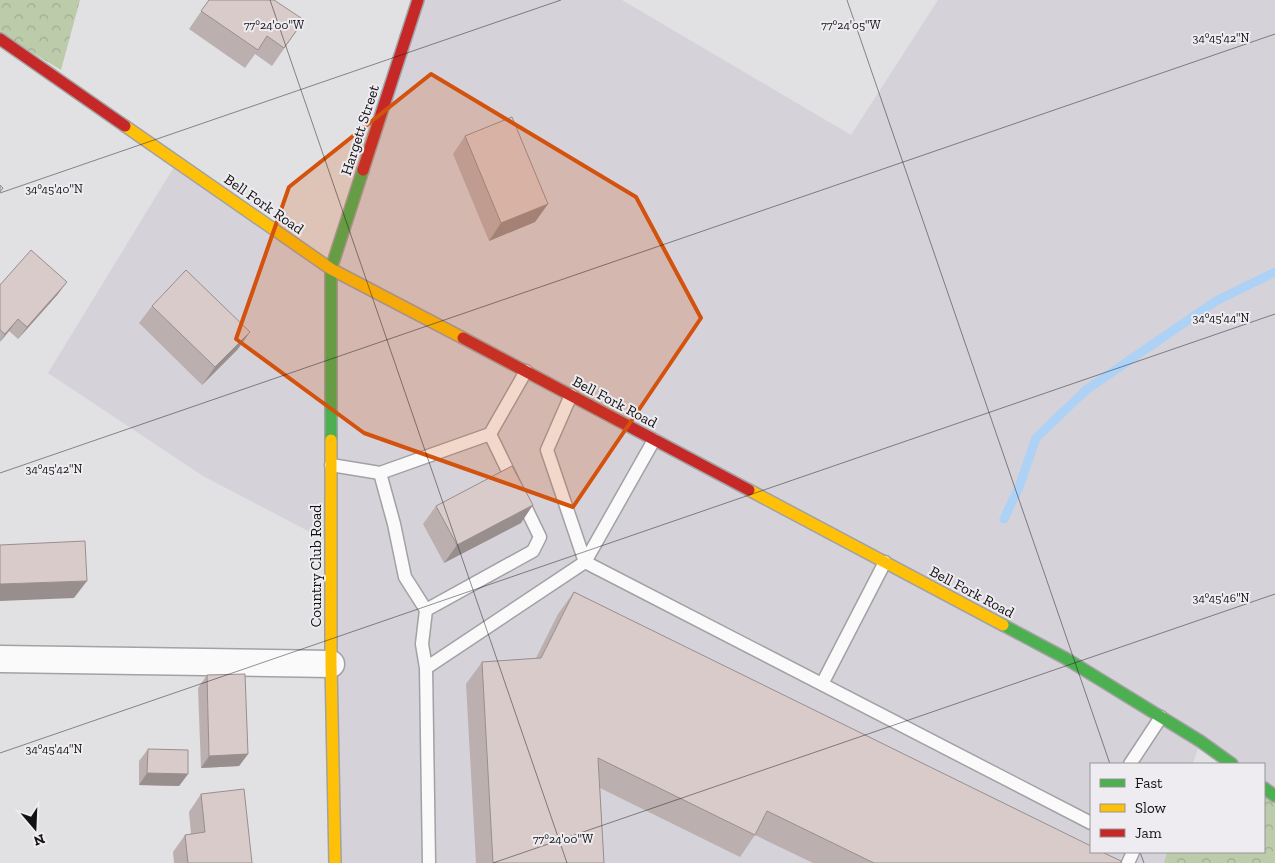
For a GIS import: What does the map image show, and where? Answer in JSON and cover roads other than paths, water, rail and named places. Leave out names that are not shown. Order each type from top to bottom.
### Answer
[{"type":"main road","name":"Hargett Street","points":[[331,269],[418,0]]},
{"type":"main road","name":"Bell Fork Road","points":[[0,39],[331,269],[1066,658],[1200,741],[1231,763]]},
{"type":"main road","name":"Country Club Road","points":[[331,269],[331,664],[335,863]]},
{"type":"street","points":[[0,659],[331,664]]},
{"type":"lane","points":[[331,464],[380,473],[490,434],[526,371]]},
{"type":"lane","points":[[571,395],[547,450],[585,562],[1090,822]]},
{"type":"lane","points":[[426,610],[533,551],[540,537],[490,434]]},
{"type":"lane","points":[[426,668],[585,562],[654,440]]},
{"type":"lane","points":[[380,473],[394,524],[405,578],[426,610],[422,644],[426,668],[429,863]]},
{"type":"lane","points":[[822,684],[885,562]]},
{"type":"lane","points":[[1131,763],[1161,717]]},
{"type":"waterway","points":[[1004,519],[1019,487],[1036,438],[1086,390],[1216,301],[1275,272]]}]
